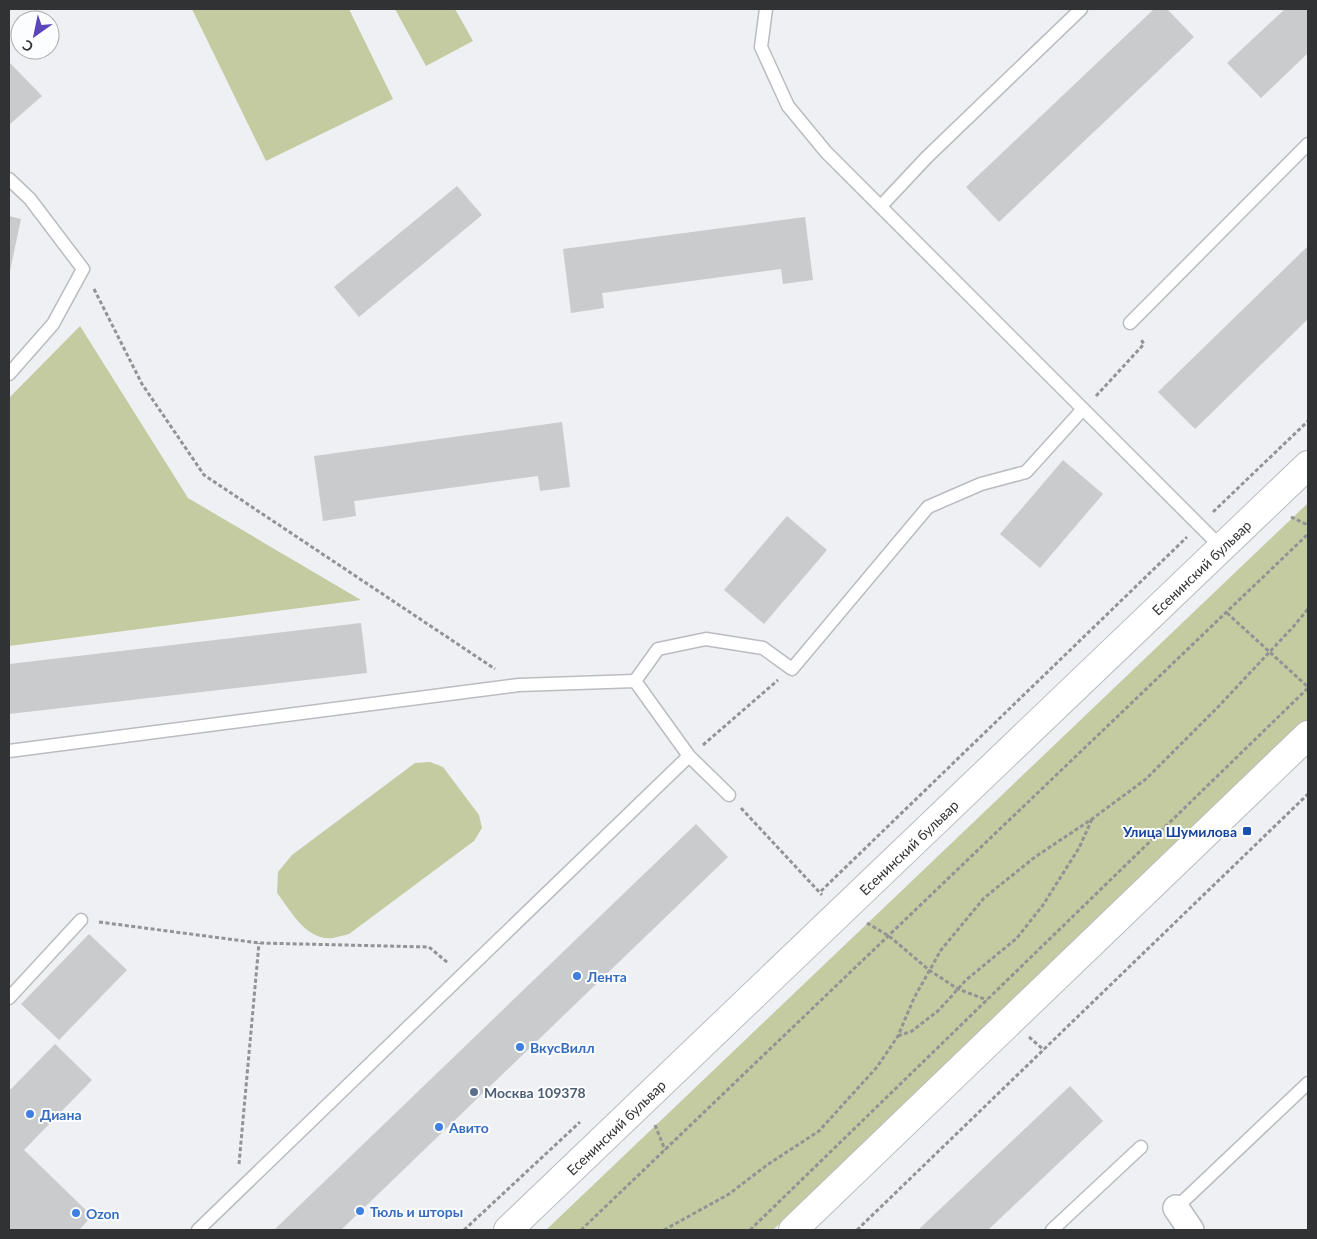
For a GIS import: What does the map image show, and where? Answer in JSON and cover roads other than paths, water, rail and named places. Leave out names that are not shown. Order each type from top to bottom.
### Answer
[{"type":"street","name":"Есенинский бульвар","points":[[508,1230],[1308,465]]},
{"type":"street","points":[[793,1230],[1308,735]]},
{"type":"street","points":[[1176,1208],[1191,1230]]},
{"type":"lane","points":[[766,9],[761,47],[788,106],[826,152],[1221,547]]},
{"type":"lane","points":[[881,206],[927,157],[1081,9]]},
{"type":"lane","points":[[1130,323],[1308,144]]},
{"type":"lane","points":[[9,179],[30,199],[83,269],[54,324],[9,374]]},
{"type":"lane","points":[[635,681],[658,649],[706,638],[763,648],[792,669],[928,507],[981,484],[1026,472],[1083,409]]},
{"type":"lane","points":[[9,751],[519,685],[635,681]]},
{"type":"lane","points":[[635,681],[690,756],[729,796]]},
{"type":"lane","points":[[198,1230],[690,756]]},
{"type":"lane","points":[[9,998],[81,920]]},
{"type":"lane","points":[[1176,1208],[1308,1083]]},
{"type":"lane","points":[[1052,1230],[1141,1147]]},
{"type":"place","name":"Улица Шумилова","points":[[1247,831]]},
{"type":"place","name":"Лента","points":[[577,976]]},
{"type":"place","name":"ВкусВилл","points":[[520,1047]]},
{"type":"place","name":"Москва 109378","points":[[474,1092]]},
{"type":"place","name":"Диана","points":[[30,1114]]},
{"type":"place","name":"Авито","points":[[439,1127]]},
{"type":"place","name":"Тюль и шторы","points":[[360,1211]]},
{"type":"place","name":"Ozon","points":[[76,1213]]}]
